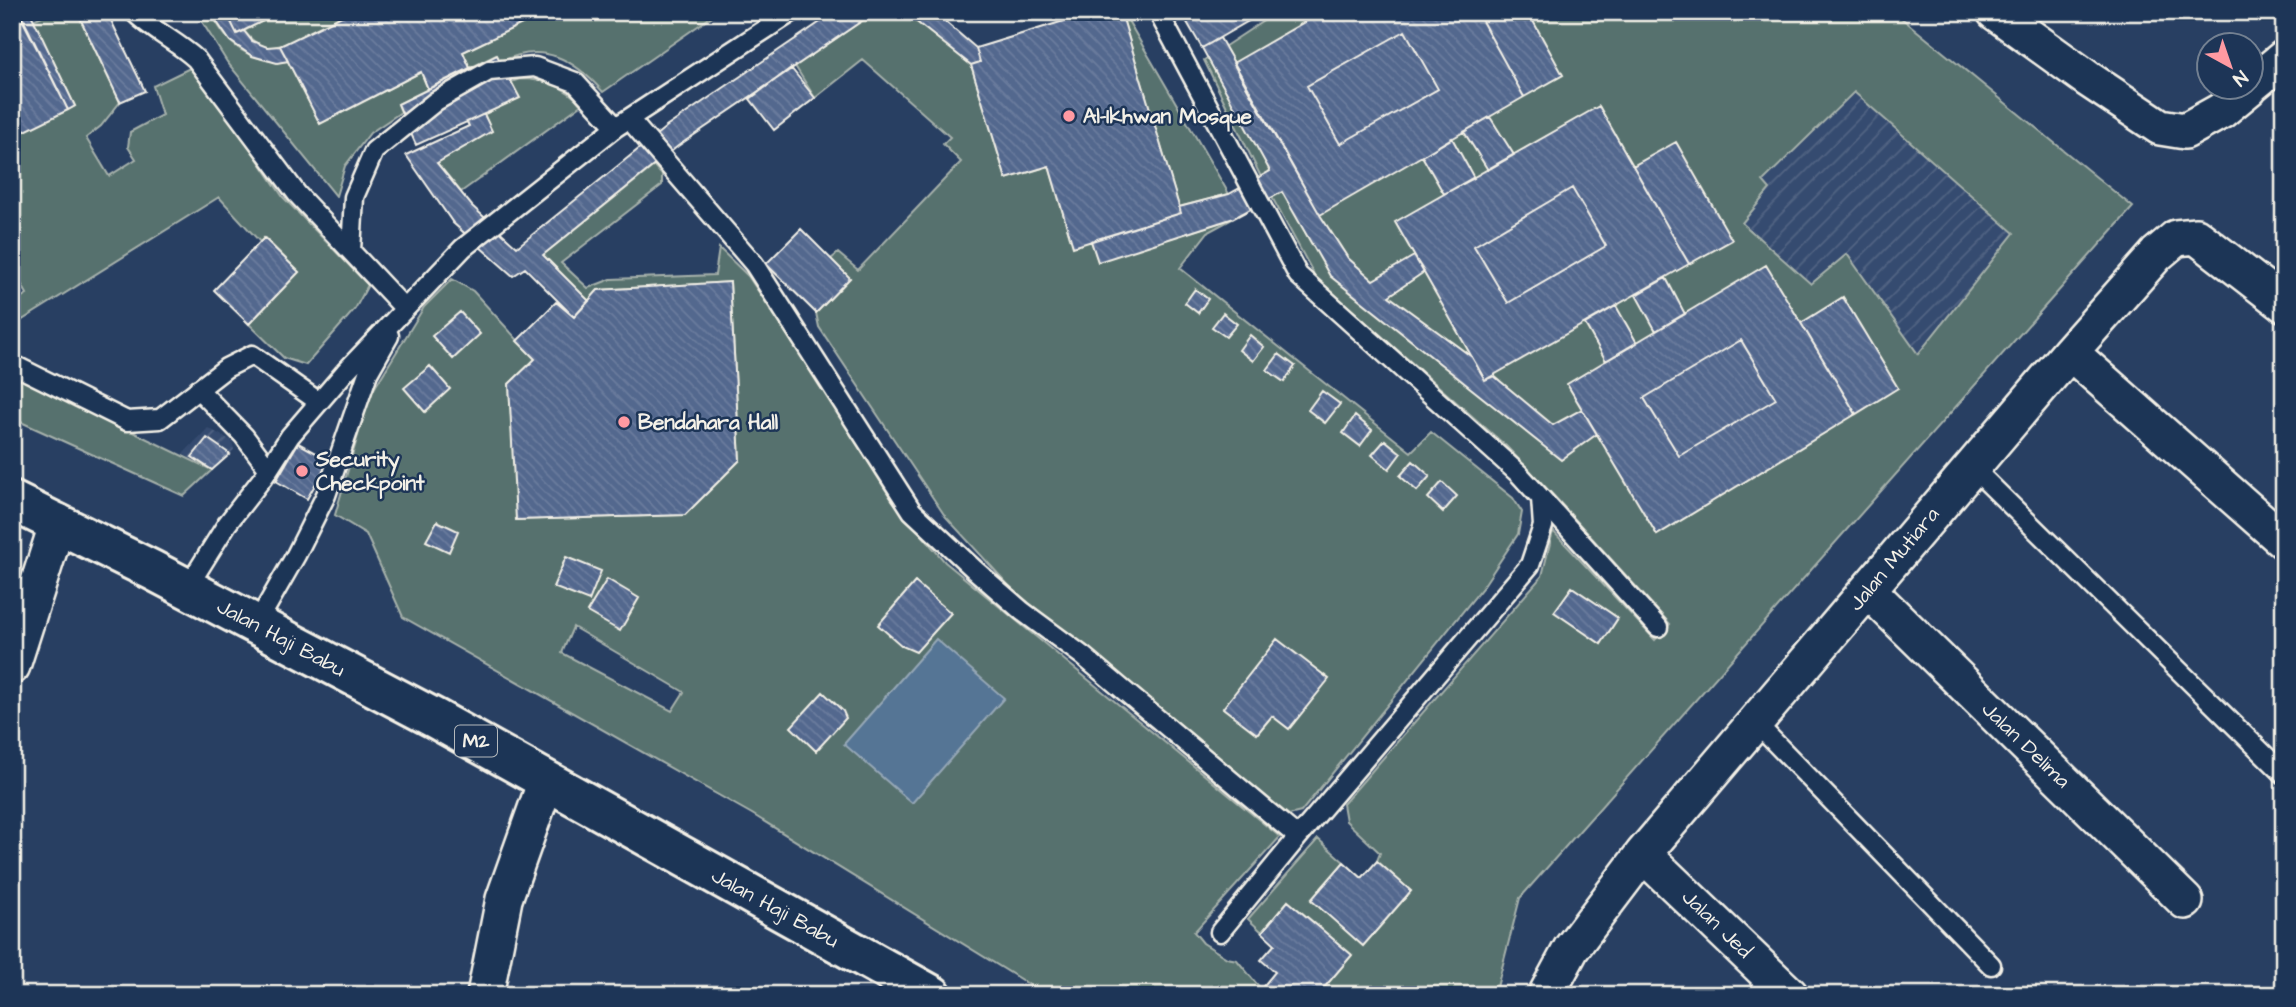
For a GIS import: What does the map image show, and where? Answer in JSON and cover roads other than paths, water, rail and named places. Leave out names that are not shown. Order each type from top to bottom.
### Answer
[{"type":"main road","name":"Jalan Haji Babu","points":[[12,501],[187,588],[436,719],[932,995]]},
{"type":"street","points":[[1995,12],[2035,23],[2160,127],[2185,131],[2232,102]]},
{"type":"street","points":[[2264,75],[2284,58]]},
{"type":"street","name":"Jalan Mutiara","points":[[1546,995],[1571,949],[1643,853],[2070,352],[2157,254],[2176,238],[2196,236],[2284,304]]},
{"type":"street","points":[[2070,352],[2279,527]]},
{"type":"street","points":[[12,666],[58,522]]},
{"type":"street","name":"Jalan Delima","points":[[1868,590],[2185,901]]},
{"type":"street","points":[[485,995],[504,899],[546,781]]},
{"type":"street","name":"Jalan Jed","points":[[1643,853],[1790,995]]},
{"type":"lane","points":[[134,12],[149,27],[180,44],[196,59],[297,194],[405,309]]},
{"type":"lane","points":[[187,588],[227,524],[290,436],[463,248],[622,123],[792,12]]},
{"type":"lane","points":[[1158,12],[1298,275],[1518,474],[1658,627]]},
{"type":"lane","points":[[351,251],[354,197],[374,151],[436,101],[489,71],[535,66],[575,82],[622,123],[754,264],[912,511],[1022,611],[1083,656],[1298,837]]},
{"type":"lane","points":[[256,625],[326,495],[368,373],[405,309]]},
{"type":"lane","points":[[12,364],[127,421],[160,419],[226,368],[252,355],[319,402]]},
{"type":"lane","points":[[198,389],[244,436],[268,468]]},
{"type":"lane","points":[[1972,467],[2284,774]]},
{"type":"lane","points":[[1220,932],[1530,565],[1543,526],[1541,498]]},
{"type":"lane","points":[[1755,722],[1991,965]]},
{"type":"place","name":"Al-Ikhwan Mosque","points":[[1069,116]]},
{"type":"place","name":"Bendahara Hall","points":[[624,422]]},
{"type":"place","name":"Security Checkpoint","points":[[302,471]]}]
